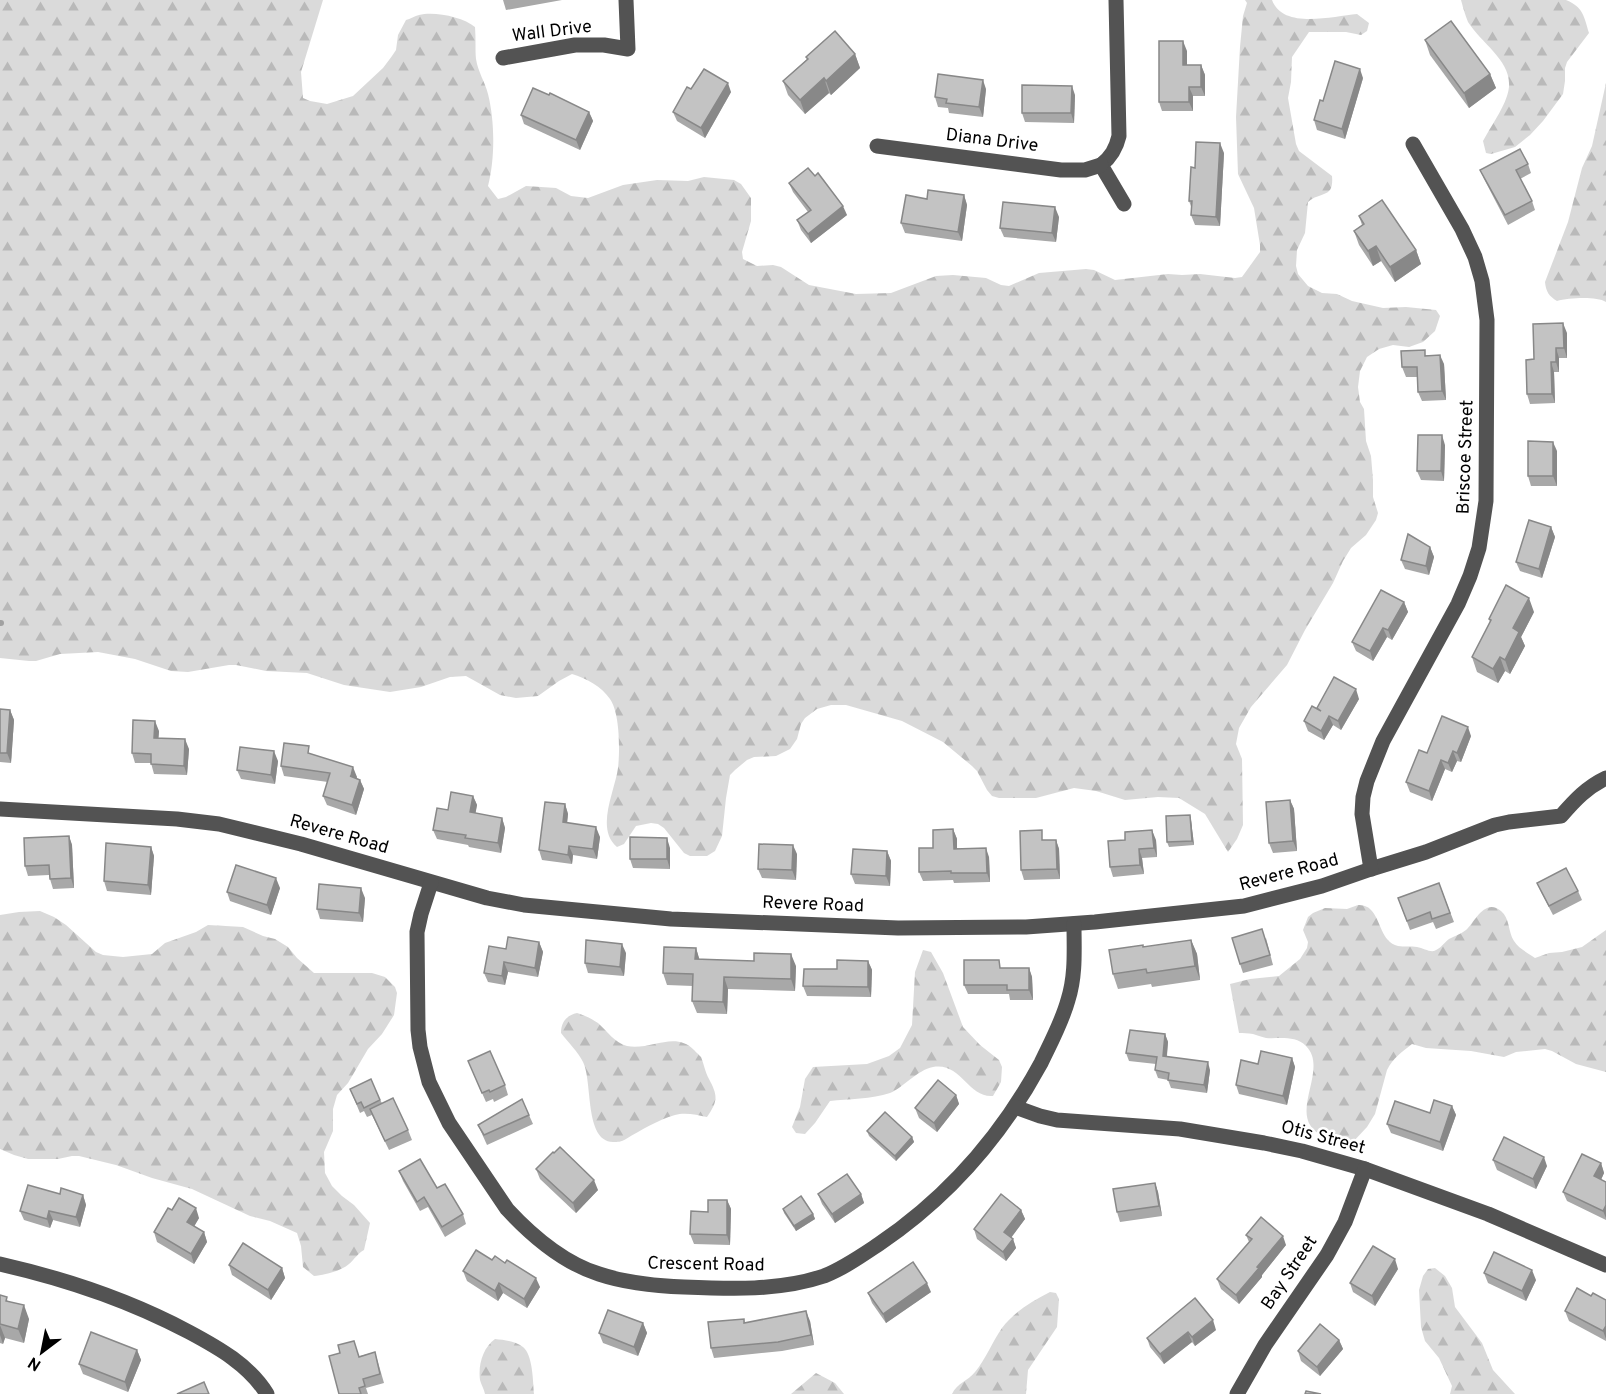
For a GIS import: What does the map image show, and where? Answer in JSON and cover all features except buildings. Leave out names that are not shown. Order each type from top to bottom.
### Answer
[{"type":"street","name":"Wall Drive","points":[[503,58],[575,45],[604,45],[628,49],[626,0]]},
{"type":"street","points":[[1116,0],[1119,136],[1114,150],[1101,165],[1124,204]]},
{"type":"street","name":"Briscoe Street","points":[[1371,868],[1362,814],[1367,781],[1383,741],[1458,604],[1470,576],[1479,548],[1486,501],[1487,320],[1482,281],[1475,257],[1462,229],[1413,144]]},
{"type":"street","name":"Diana Drive","points":[[877,146],[1068,170],[1085,170],[1101,165]]},
{"type":"street","name":"Revere Road","points":[[0,809],[177,819],[219,824],[301,844],[487,898],[515,903],[671,919],[898,928],[1026,927],[1202,912],[1244,906],[1306,891],[1426,852],[1495,825],[1561,816],[1582,792],[1606,778]]},
{"type":"street","name":"Crescent Road","points":[[431,883],[418,923],[416,941],[420,1047],[429,1082],[449,1123],[507,1209],[517,1221],[543,1243],[582,1267],[599,1274],[638,1283],[710,1288],[778,1286],[810,1280],[834,1272],[866,1253],[920,1214],[976,1157],[1015,1107],[1056,1032],[1068,1000],[1074,975],[1074,924]]},
{"type":"street","name":"Otis Street","points":[[1015,1107],[1057,1120],[1180,1129],[1302,1151],[1365,1169],[1488,1214],[1606,1265]]},
{"type":"street","name":"Bay Street","points":[[1237,1394],[1264,1345],[1327,1255],[1345,1222],[1365,1169]]},
{"type":"street","points":[[0,1264],[97,1290],[174,1324],[217,1347],[233,1359],[255,1377],[267,1394]]},
{"type":"green space","points":[[0,0],[323,0],[301,72],[303,98],[327,104],[353,96],[383,68],[396,50],[398,35],[406,20],[425,14],[440,14],[456,18],[475,27],[476,59],[488,94],[493,128],[492,164],[488,186],[498,199],[526,186],[556,188],[571,196],[588,198],[623,185],[657,180],[688,181],[704,177],[734,180],[741,184],[751,198],[751,221],[742,252],[743,259],[757,266],[781,267],[809,285],[856,294],[891,293],[936,276],[986,278],[1009,286],[1039,273],[1086,269],[1094,270],[1115,280],[1168,274],[1242,277],[1260,252],[1254,208],[1238,174],[1236,117],[1240,47],[1243,16],[1247,3],[1245,0],[1272,0],[1278,9],[1297,18],[1310,19],[1357,14],[1369,23],[1367,31],[1361,35],[1346,32],[1309,32],[1292,57],[1288,98],[1296,144],[1299,151],[1332,176],[1329,191],[1308,202],[1305,233],[1297,250],[1298,274],[1308,286],[1322,293],[1337,294],[1352,301],[1383,308],[1406,307],[1436,310],[1440,316],[1435,331],[1423,342],[1409,347],[1393,345],[1379,349],[1367,357],[1360,371],[1358,387],[1360,402],[1364,409],[1366,441],[1371,456],[1373,497],[1378,513],[1366,535],[1351,548],[1343,561],[1287,665],[1251,707],[1239,728],[1236,744],[1242,759],[1243,825],[1237,839],[1228,852],[1205,814],[1179,798],[1125,800],[1096,791],[1074,788],[1036,798],[992,796],[977,771],[943,742],[902,721],[846,705],[831,705],[817,709],[805,718],[797,739],[790,749],[776,756],[754,757],[747,760],[730,775],[722,836],[715,851],[707,856],[690,856],[684,853],[664,828],[651,823],[636,826],[624,844],[617,847],[607,830],[608,809],[619,761],[616,713],[610,699],[603,691],[572,674],[538,696],[516,698],[500,695],[466,676],[450,677],[421,687],[390,692],[344,685],[307,673],[266,671],[236,665],[188,672],[171,671],[135,659],[98,652],[60,654],[36,661],[0,658]]},
{"type":"green space","points":[[1461,0],[1566,0],[1579,9],[1589,33],[1567,62],[1563,94],[1543,121],[1515,147],[1491,154],[1486,153],[1483,141],[1507,96],[1508,74],[1497,56],[1468,22]]},
{"type":"green space","points":[[1606,83],[1606,302],[1589,298],[1557,301],[1548,293],[1545,282],[1568,222],[1582,168],[1592,146]]},
{"type":"green space","points":[[1358,905],[1371,910],[1392,944],[1432,951],[1466,930],[1485,909],[1490,907],[1504,914],[1516,944],[1535,958],[1582,947],[1606,930],[1606,1072],[1576,1064],[1545,1049],[1516,1052],[1504,1057],[1471,1051],[1426,1048],[1412,1044],[1389,1066],[1375,1114],[1367,1127],[1352,1143],[1335,1141],[1313,1129],[1307,1119],[1313,1068],[1312,1056],[1306,1046],[1297,1040],[1239,1033],[1230,984],[1279,976],[1300,959],[1307,948],[1308,942],[1303,930],[1308,917],[1325,908],[1347,909]]},
{"type":"green space","points":[[40,911],[66,925],[96,952],[103,955],[123,957],[152,954],[165,943],[196,932],[208,925],[243,927],[275,939],[288,947],[314,973],[372,973],[385,977],[395,987],[397,993],[394,1015],[382,1034],[368,1049],[348,1083],[337,1095],[333,1109],[333,1131],[324,1152],[325,1173],[332,1186],[370,1223],[364,1250],[349,1264],[337,1271],[314,1276],[303,1267],[297,1233],[270,1221],[250,1216],[192,1189],[79,1156],[28,1159],[0,1149],[0,915]]},
{"type":"green space","points":[[923,950],[931,952],[943,973],[963,1027],[999,1060],[1002,1067],[1001,1082],[993,1096],[977,1092],[951,1070],[933,1067],[921,1072],[890,1093],[868,1098],[830,1101],[805,1134],[796,1133],[792,1127],[800,1107],[805,1079],[813,1067],[867,1064],[889,1056],[900,1048],[912,1025],[915,972]]},
{"type":"green space","points":[[577,1013],[598,1023],[615,1040],[627,1046],[636,1047],[671,1041],[687,1044],[701,1057],[715,1094],[715,1102],[707,1117],[679,1114],[656,1122],[621,1141],[613,1142],[604,1139],[597,1132],[593,1122],[583,1062],[561,1033],[565,1020]]},
{"type":"green space","points":[[1435,1268],[1445,1276],[1452,1288],[1455,1307],[1482,1343],[1493,1370],[1515,1394],[1450,1394],[1452,1386],[1439,1358],[1425,1341],[1421,1327],[1419,1290],[1423,1276],[1428,1269]]},
{"type":"green space","points":[[1050,1292],[1056,1293],[1059,1299],[1057,1327],[1028,1370],[1026,1394],[952,1394],[979,1367],[998,1333],[1007,1322],[1024,1307]]},
{"type":"green space","points":[[495,1339],[517,1343],[526,1351],[532,1369],[534,1394],[485,1394],[480,1380],[481,1362],[487,1347]]},
{"type":"green space","points":[[816,1373],[835,1383],[844,1394],[791,1394]]}]
